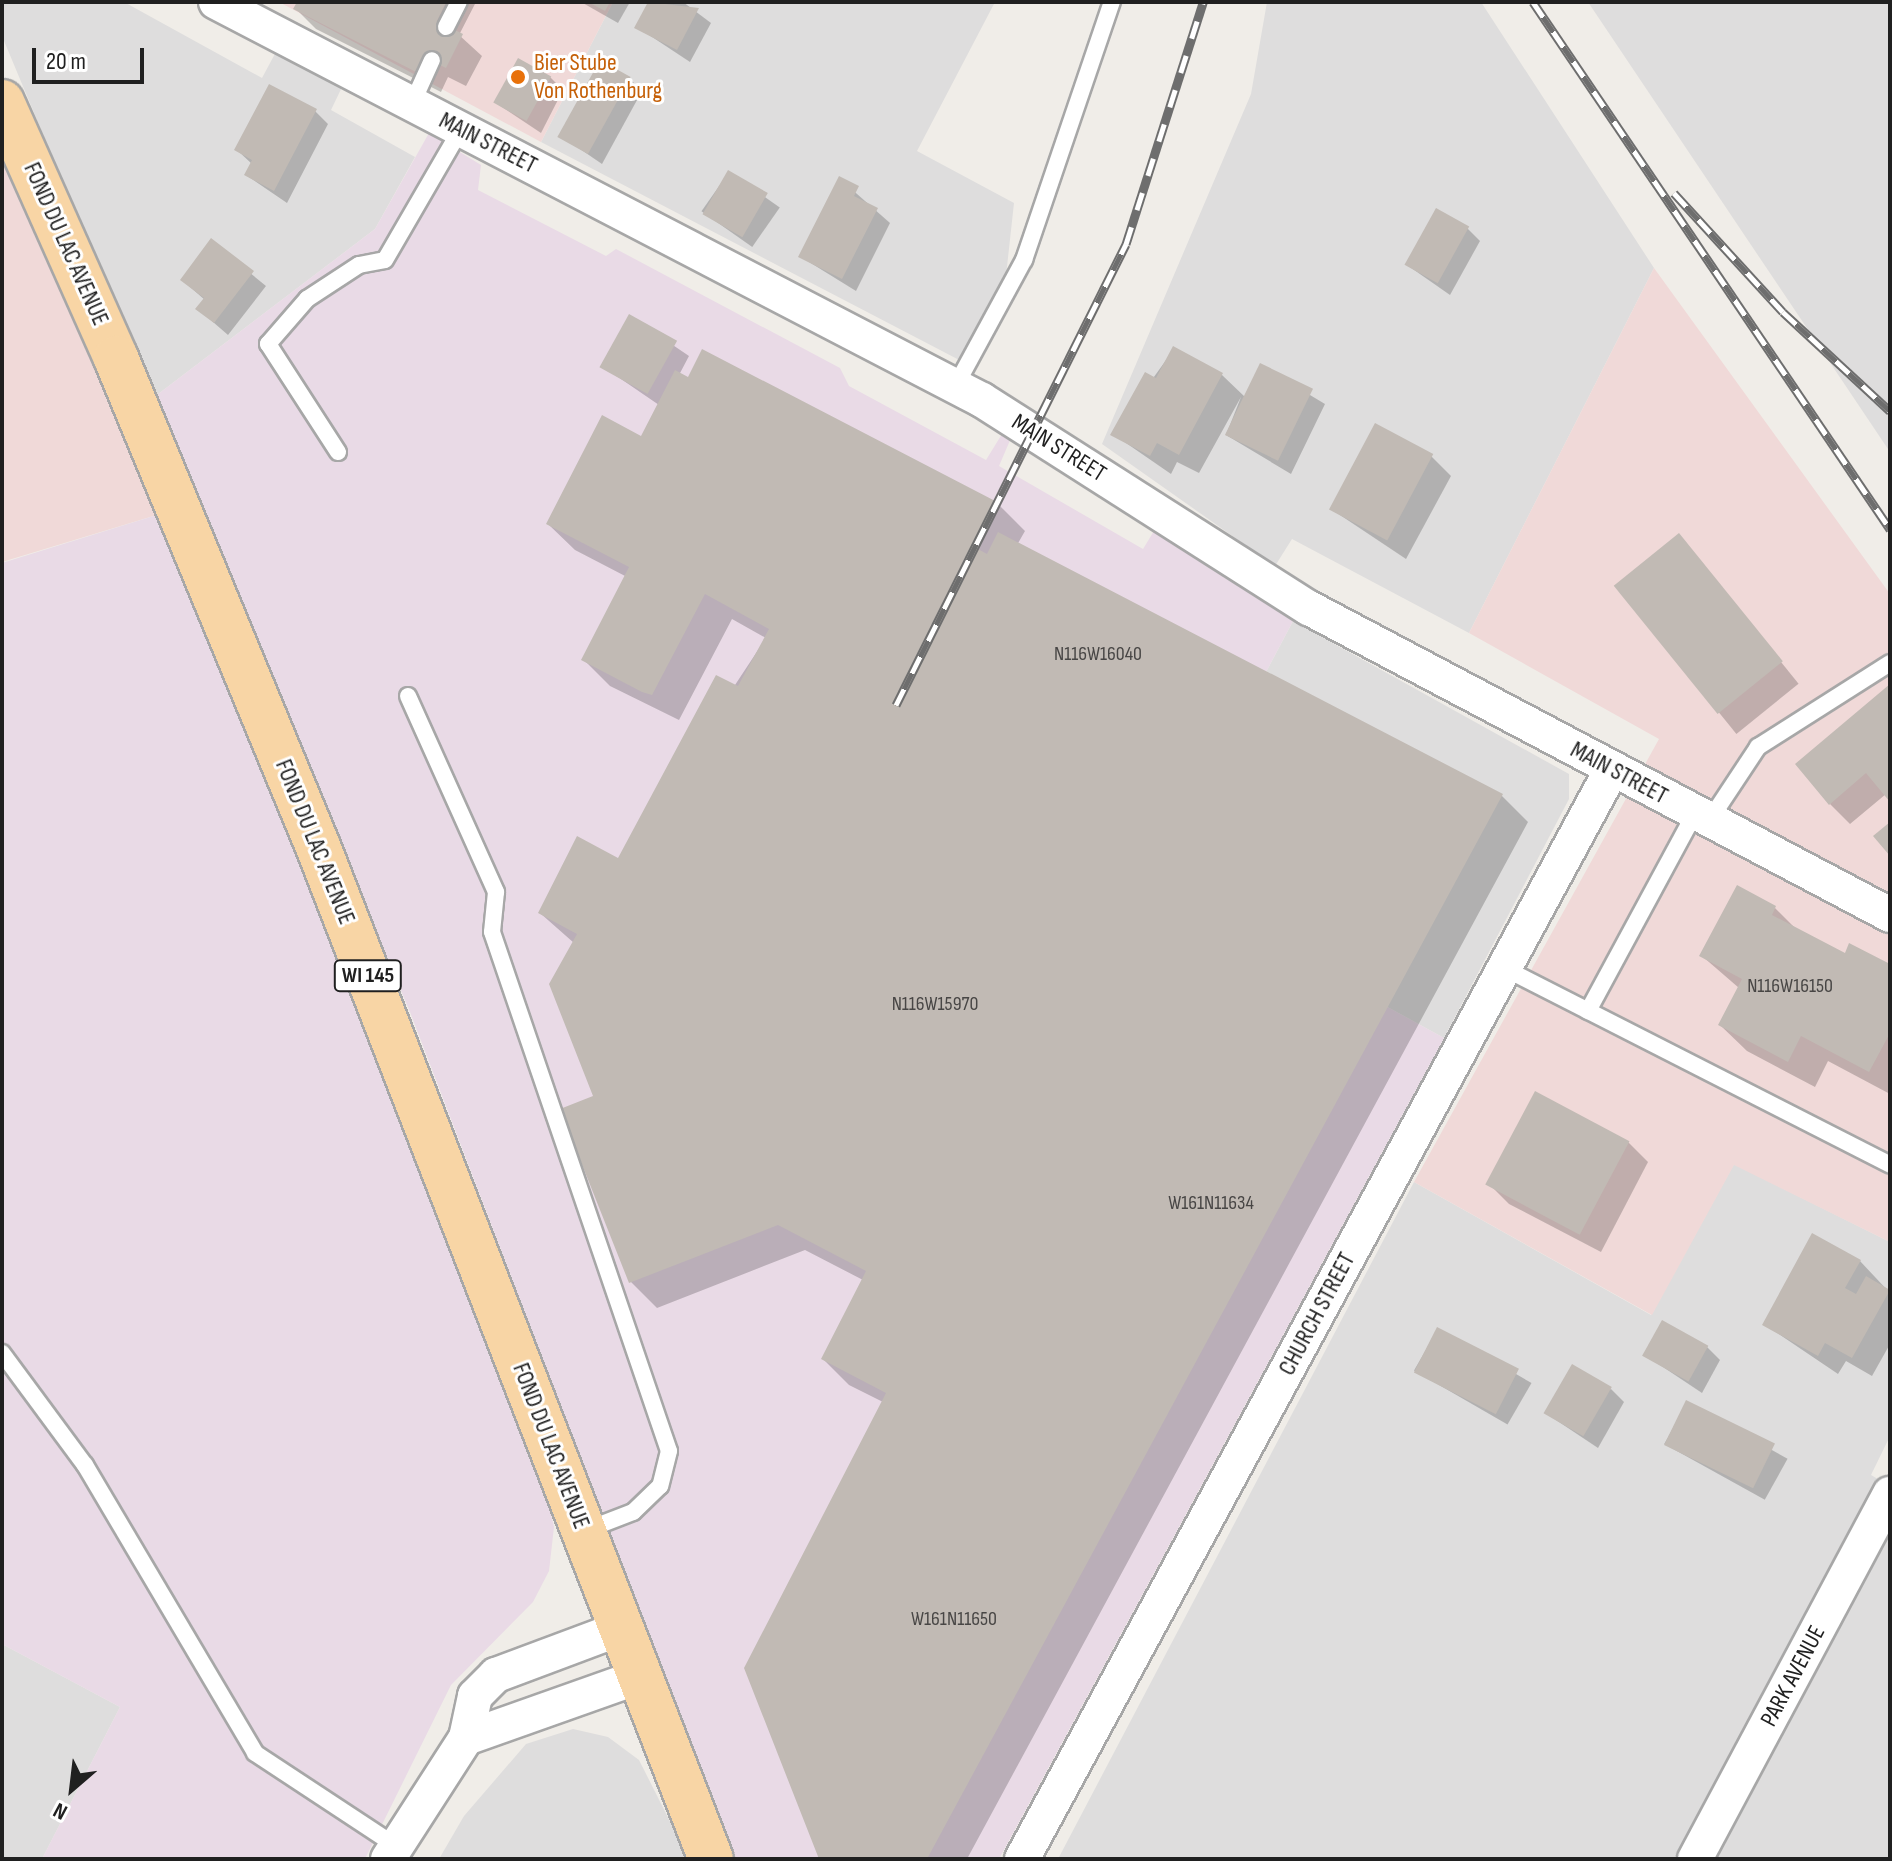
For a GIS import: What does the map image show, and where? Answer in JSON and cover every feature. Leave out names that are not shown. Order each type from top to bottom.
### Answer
[{"type":"main road","name":"FOND DU LAC AVENUE","points":[[2,102],[307,820],[711,1859]]},
{"type":"street","name":"MAIN STREET","points":[[224,4],[955,387],[1309,608],[1890,915]]},
{"type":"street","name":"CHURCH STREET","points":[[1022,1859],[1612,769]]},
{"type":"street","name":"PARK AVENUE","points":[[1695,1859],[1890,1494]]},
{"type":"street","points":[[392,1853],[466,1738],[475,1696],[496,1675],[622,1628]]},
{"type":"street","points":[[466,1738],[641,1676]]},
{"type":"lane","points":[[446,27],[459,2]]},
{"type":"lane","points":[[955,387],[1024,260],[1112,2]]},
{"type":"lane","points":[[412,104],[432,60]]},
{"type":"lane","points":[[338,452],[268,344],[307,299],[359,265],[385,260],[461,129]]},
{"type":"lane","points":[[1588,1011],[1702,817],[1758,747],[1890,663]]},
{"type":"lane","points":[[408,696],[496,892],[492,932],[669,1451],[660,1486],[633,1512],[584,1531]]},
{"type":"lane","points":[[1504,968],[1890,1165]]},
{"type":"lane","points":[[2,1353],[85,1465],[255,1753],[392,1853]]},
{"type":"shaded area","points":[[2,2],[124,2],[262,78],[277,50],[343,85],[331,110],[415,157],[375,229],[153,398],[2,36]]},
{"type":"shaded area","points":[[279,2],[613,2],[541,142]]},
{"type":"shaded area","points":[[613,2],[995,2],[917,151],[1014,203],[1004,294],[965,363],[541,142]]},
{"type":"shaded area","points":[[1267,2],[1481,2],[1654,268],[1469,633],[1292,539],[1275,566],[1102,444],[1251,94]]},
{"type":"shaded area","points":[[1588,2],[1890,2],[1890,452]]},
{"type":"shaded area","points":[[429,133],[481,165],[478,190],[606,256],[616,249],[840,368],[849,386],[986,460],[1002,434],[1011,438],[999,466],[1143,549],[1154,531],[1293,621],[1156,880],[1444,1038],[999,1859],[734,1859],[410,1012],[153,398],[375,229]]},
{"type":"shaded area","points":[[2,157],[160,514],[2,562]]},
{"type":"shaded area","points":[[1654,268],[1890,594],[1890,1242],[1734,1165],[1652,1315],[1414,1182],[1659,739],[1469,633]]},
{"type":"shaded area","points":[[160,514],[541,1471],[554,1527],[549,1571],[533,1602],[451,1685],[365,1859],[42,1859],[120,1707],[2,1644],[2,563]]},
{"type":"shaded area","points":[[1293,621],[1569,774],[1569,799],[1444,1038],[1156,880]]},
{"type":"shaded area","points":[[1734,1164],[1890,1242],[1890,1436],[1871,1475],[1890,1486],[1890,1859],[1058,1859],[1414,1182],[1651,1315]]},
{"type":"shaded area","points":[[2,1644],[120,1707],[42,1859],[2,1859]]},
{"type":"shaded area","points":[[573,1729],[608,1737],[639,1760],[689,1859],[439,1859],[464,1816],[526,1744]]},
{"type":"building","points":[[297,2],[446,2],[437,21],[463,34],[446,68],[428,59],[420,74],[293,9]]},
{"type":"building","points":[[588,2],[610,2],[605,11]]},
{"type":"building","points":[[648,2],[699,8],[677,50],[634,28]]},
{"type":"building","points":[[518,58],[551,76],[527,121],[493,103]]},
{"type":"building","points":[[600,60],[631,77],[588,154],[557,137]]},
{"type":"building","points":[[269,84],[317,109],[274,191],[244,175],[252,160],[234,150]]},
{"type":"building","points":[[728,170],[768,193],[742,237],[702,214]]},
{"type":"building","points":[[839,176],[859,186],[854,196],[878,208],[842,279],[798,257]]},
{"type":"building","points":[[1436,208],[1469,226],[1438,283],[1404,265]]},
{"type":"building","points":[[211,238],[254,271],[214,323],[195,309],[204,298],[180,280]]},
{"type":"building","points":[[629,314],[677,341],[648,394],[599,367]]},
{"type":"building","points":[[1173,346],[1223,373],[1179,455],[1157,443],[1150,456],[1110,435],[1145,372],[1156,378]]},
{"type":"building","points":[[702,349],[999,503],[976,548],[987,554],[998,532],[1503,794],[927,1859],[819,1859],[744,1668],[886,1393],[821,1359],[866,1271],[778,1225],[629,1283],[560,1109],[593,1096],[549,984],[577,934],[538,913],[577,836],[618,858],[716,675],[738,686],[769,629],[705,594],[652,695],[642,692],[581,660],[629,567],[546,524],[602,415],[641,436],[675,370],[688,377]]},
{"type":"building","points":[[1260,363],[1313,389],[1278,461],[1225,435]]},
{"type":"building","points":[[1375,423],[1433,454],[1387,541],[1329,510]]},
{"type":"building","points":[[1679,533],[1783,661],[1718,714],[1614,586]]},
{"type":"building","points":[[1890,684],[1890,802],[1866,773],[1829,805],[1795,764]]},
{"type":"building","points":[[1890,822],[1890,856],[1873,836]]},
{"type":"building","points":[[1737,885],[1776,906],[1772,915],[1845,953],[1849,943],[1890,964],[1890,1033],[1869,1072],[1801,1036],[1788,1062],[1718,1025],[1742,979],[1699,956]]},
{"type":"building","points":[[1535,1091],[1629,1141],[1580,1235],[1485,1185]]},
{"type":"building","points":[[1812,1233],[1861,1260],[1845,1288],[1856,1294],[1866,1276],[1890,1290],[1852,1358],[1825,1343],[1818,1356],[1762,1325]]},
{"type":"building","points":[[1662,1320],[1708,1346],[1688,1382],[1642,1356]]},
{"type":"building","points":[[1437,1327],[1519,1369],[1496,1414],[1414,1372]]},
{"type":"building","points":[[1572,1364],[1612,1387],[1583,1436],[1544,1413]]},
{"type":"building","points":[[1686,1400],[1775,1443],[1753,1488],[1664,1445]]},
{"type":"railway","points":[[896,705],[1126,244],[1203,2]]},
{"type":"railway","points":[[1533,2],[1890,529]]},
{"type":"railway","points":[[1674,193],[1783,312],[1890,411]]},
{"type":"place","name":"Bier Stube Von Rothenburg","points":[[518,77]]}]
